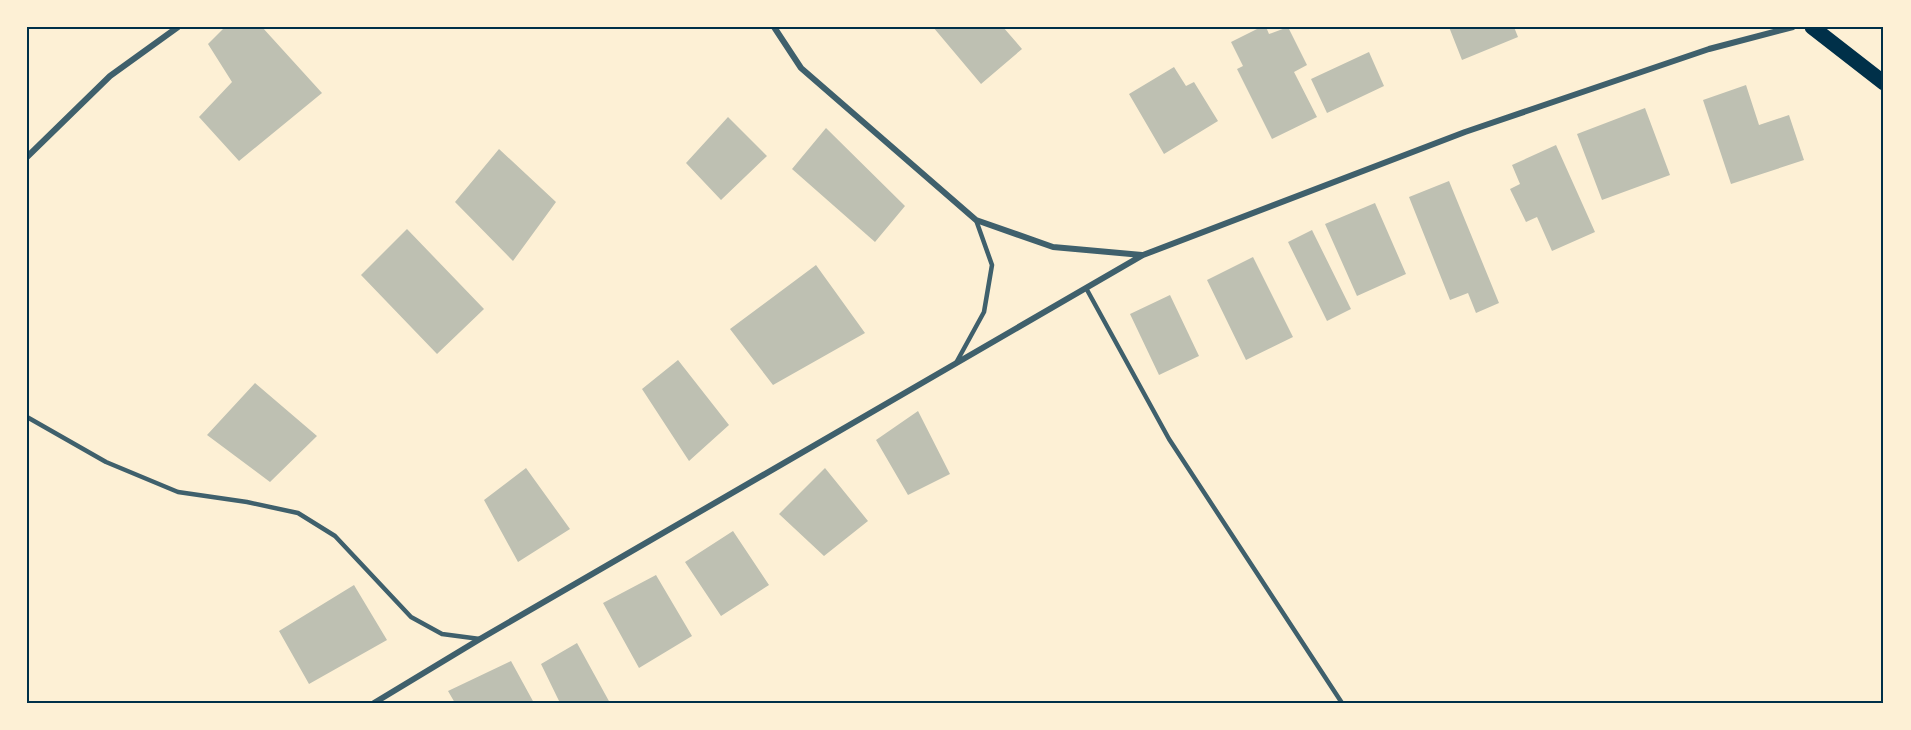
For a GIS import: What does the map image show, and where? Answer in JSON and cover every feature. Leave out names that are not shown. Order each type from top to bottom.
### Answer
[{"type":"main road","points":[[1812,27],[1884,83]]},
{"type":"street","points":[[27,157],[110,76],[178,27]]},
{"type":"street","points":[[774,27],[801,68],[976,220],[1053,247],[1143,255]]},
{"type":"street","points":[[374,703],[480,639],[1143,255],[1465,132],[1709,49],[1792,27]]},
{"type":"lane","points":[[955,365],[984,312],[992,265],[976,220]]},
{"type":"lane","points":[[1086,288],[1169,438],[1342,703]]},
{"type":"lane","points":[[27,417],[106,462],[178,492],[247,502],[298,513],[335,536],[411,617],[442,634],[480,639]]},
{"type":"building","points":[[225,27],[262,27],[322,93],[239,161],[199,117],[232,82],[208,44]]},
{"type":"building","points":[[933,27],[1003,27],[1022,49],[981,84]]},
{"type":"building","points":[[1261,27],[1266,27],[1269,34],[1288,27],[1307,65],[1294,72],[1317,117],[1272,139],[1237,69],[1243,66],[1231,42]]},
{"type":"building","points":[[1449,27],[1514,27],[1518,37],[1462,60]]},
{"type":"building","points":[[1369,52],[1384,86],[1327,113],[1311,79]]},
{"type":"building","points":[[1174,67],[1186,86],[1194,82],[1218,121],[1164,154],[1129,94]]},
{"type":"building","points":[[1746,85],[1759,125],[1789,115],[1804,160],[1731,184],[1703,100]]},
{"type":"building","points":[[1645,108],[1670,175],[1602,200],[1577,134]]},
{"type":"building","points":[[728,117],[767,156],[721,200],[686,163]]},
{"type":"building","points":[[826,128],[905,206],[875,242],[792,169]]},
{"type":"building","points":[[1556,145],[1595,232],[1552,251],[1537,217],[1526,222],[1510,189],[1520,184],[1512,165]]},
{"type":"building","points":[[499,149],[556,202],[513,261],[455,202]]},
{"type":"building","points":[[1449,181],[1499,303],[1476,313],[1468,293],[1450,300],[1409,197]]},
{"type":"building","points":[[1375,203],[1406,274],[1357,296],[1325,224]]},
{"type":"building","points":[[407,229],[484,309],[437,354],[361,275]]},
{"type":"building","points":[[1312,230],[1351,309],[1327,321],[1288,242]]},
{"type":"building","points":[[1253,257],[1293,337],[1246,360],[1207,280]]},
{"type":"building","points":[[816,265],[865,333],[773,385],[730,329]]},
{"type":"building","points":[[1170,295],[1199,356],[1159,375],[1130,314]]},
{"type":"building","points":[[678,360],[729,425],[689,461],[642,389]]},
{"type":"building","points":[[255,383],[317,436],[270,482],[207,435]]},
{"type":"building","points":[[918,411],[950,474],[908,495],[876,440]]},
{"type":"building","points":[[526,468],[570,529],[518,562],[484,500]]},
{"type":"building","points":[[825,468],[868,521],[824,556],[779,514]]},
{"type":"building","points":[[733,531],[769,585],[721,616],[685,562]]},
{"type":"building","points":[[656,575],[692,636],[639,668],[603,603]]},
{"type":"building","points":[[354,585],[387,640],[309,684],[279,631]]},
{"type":"building","points":[[577,643],[610,703],[560,703],[541,664]]},
{"type":"building","points":[[511,661],[534,703],[455,703],[448,691]]}]
